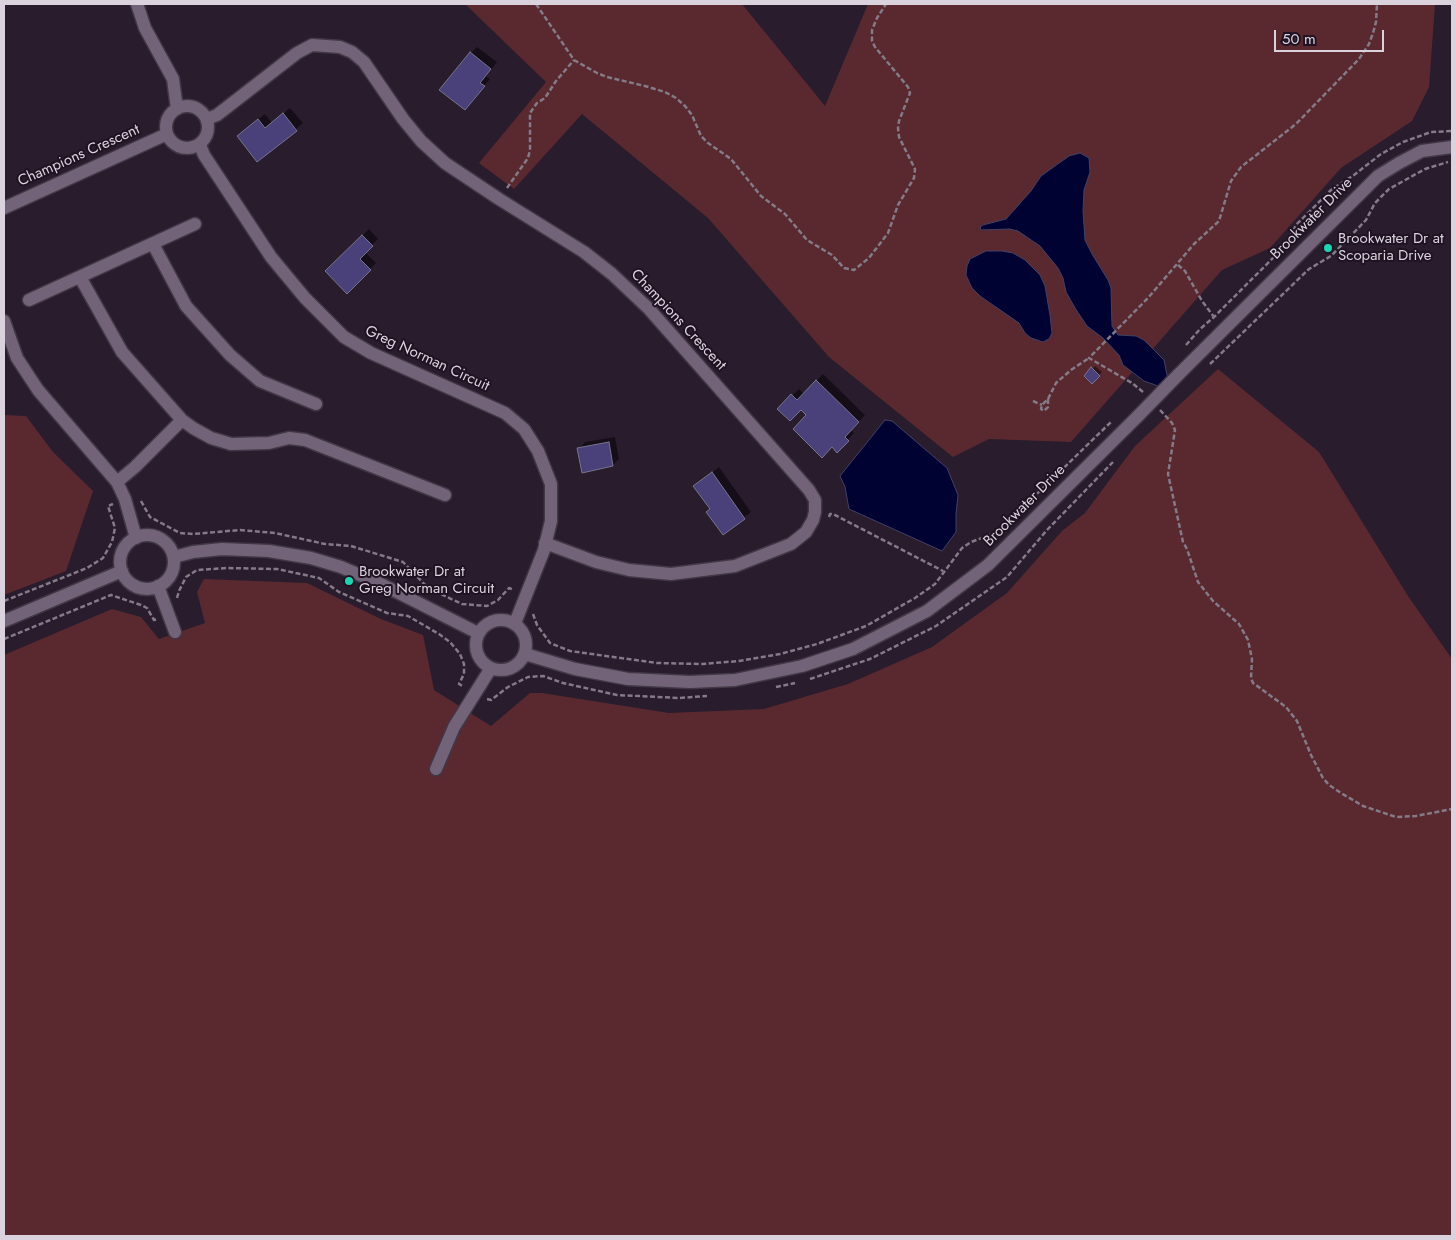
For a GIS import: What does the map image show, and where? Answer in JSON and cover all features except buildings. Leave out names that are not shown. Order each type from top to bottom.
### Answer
[{"type":"street","points":[[137,4],[145,28],[173,79],[178,109]]},
{"type":"street","name":"Champions Crescent","points":[[207,119],[217,115],[297,53],[312,45],[340,47],[352,52],[364,62],[403,119],[421,141],[445,163],[499,200],[584,252],[612,274],[649,309],[810,490],[815,500],[813,520],[806,532],[791,544],[734,566],[671,574],[638,571],[596,562],[545,543]]},
{"type":"street","points":[[191,106],[198,109],[207,119],[208,134],[200,145],[187,149],[181,148],[175,145],[167,134],[169,117],[178,109],[191,106]]},
{"type":"street","name":"Champions Crescent","points":[[4,208],[167,134]]},
{"type":"street","name":"Greg Norman Circuit","points":[[200,145],[204,155],[271,258],[305,298],[344,337],[371,353],[504,413],[524,429],[538,451],[551,484],[551,521],[545,543],[515,623]]},
{"type":"street","name":"Brookwater Drive","points":[[525,654],[575,669],[628,679],[690,682],[735,680],[802,666],[853,649],[927,611],[981,571],[1378,176],[1399,162],[1422,151],[1452,147]]},
{"type":"street","points":[[29,300],[195,224]]},
{"type":"street","points":[[153,244],[186,306],[230,355],[260,381],[316,404]]},
{"type":"street","points":[[80,277],[122,352],[182,420],[211,438],[231,444],[269,443],[289,438],[305,440],[445,495]]},
{"type":"street","points":[[4,321],[17,358],[38,390],[117,482],[125,499],[136,538]]},
{"type":"street","points":[[117,482],[135,467],[182,420]]},
{"type":"street","points":[[149,535],[158,537],[170,548],[174,557],[174,566],[171,574],[165,582],[150,589],[133,585],[126,579],[122,571],[121,554],[126,546],[136,538],[149,535]]},
{"type":"street","points":[[174,557],[193,552],[222,549],[269,551],[311,558],[342,567],[380,584],[478,633]]},
{"type":"street","points":[[4,621],[122,571]]},
{"type":"street","points":[[158,586],[175,632]]},
{"type":"street","points":[[499,619],[515,623],[525,637],[527,646],[525,654],[514,666],[507,670],[491,668],[479,657],[476,649],[478,633],[490,622],[499,619]]},
{"type":"street","points":[[436,769],[454,727],[491,668]]},
{"type":"path","points":[[536,4],[574,60],[607,77],[665,92],[676,98],[692,115],[704,140],[731,159],[761,196],[785,214],[807,240],[832,255],[844,268],[854,270],[868,258],[888,233],[898,205],[914,178],[915,169],[899,137],[898,128],[898,121],[910,93],[908,87],[872,41],[872,30],[886,4]]},
{"type":"path","points":[[1048,398],[1047,410],[1044,411],[1041,409],[1042,405],[1056,383],[1065,374],[1089,358],[1148,298],[1194,244],[1218,221],[1231,181],[1240,167],[1296,124],[1359,59],[1369,44],[1373,33],[1377,4]]},
{"type":"path","points":[[499,200],[528,158],[530,150],[530,113],[537,103],[545,98],[574,60]]},
{"type":"path","points":[[1210,364],[1309,269],[1332,256],[1366,220],[1375,203],[1389,189],[1425,169],[1452,162]]},
{"type":"path","points":[[1178,264],[1185,271],[1202,301],[1214,317]]},
{"type":"path","points":[[1089,358],[1144,392]]},
{"type":"path","points":[[1033,401],[1042,405]]},
{"type":"path","points":[[1155,404],[1172,423],[1175,430],[1168,474],[1183,542],[1195,574],[1206,594],[1238,624],[1248,640],[1252,659],[1252,683],[1286,707],[1297,721],[1323,778],[1329,785],[1341,793],[1363,806],[1396,816],[1416,816],[1452,809]]},
{"type":"path","points":[[532,611],[542,635],[550,643],[570,651],[657,663],[702,664],[740,661],[780,654],[817,644],[866,626],[915,598],[935,584],[962,548],[971,542],[995,533],[1006,524],[1113,420]]},
{"type":"path","points":[[806,680],[870,659],[936,626],[1007,576],[1047,530],[1116,459]]},
{"type":"path","points":[[4,601],[88,568],[103,558],[112,542],[115,528],[108,506],[137,493],[150,517],[180,533],[193,534],[240,530],[275,533],[325,544],[351,546],[403,562],[428,588],[462,604],[488,606],[498,600],[508,588],[527,593]]},
{"type":"path","points":[[828,521],[830,514],[833,514],[943,572]]},
{"type":"path","points":[[4,639],[111,595],[147,608],[154,620],[181,610],[177,599],[179,591],[186,577],[197,570],[227,568],[277,569],[319,578],[339,592],[387,613],[408,616],[439,634],[450,642],[460,654],[464,664],[464,674],[459,684],[491,700],[521,680],[528,677],[543,676],[563,683],[617,695],[679,698],[707,696]]},
{"type":"path","points":[[770,688],[797,682]]},
{"type":"shaded area","points":[[465,4],[742,4],[825,106],[868,4],[1435,4],[1429,87],[1412,121],[1341,168],[1270,248],[1222,270],[1071,442],[989,439],[953,457],[829,357],[708,218],[582,114],[514,189],[479,163],[546,82]]},
{"type":"shaded area","points":[[1218,369],[1319,452],[1408,596],[1452,659],[1452,1236],[4,1236],[4,655],[112,609],[141,617],[159,639],[205,623],[197,592],[204,579],[307,583],[381,619],[423,635],[434,690],[491,726],[530,693],[542,693],[669,713],[764,709],[848,684],[932,647],[1007,593],[1062,531],[1085,513],[1135,446]]},
{"type":"shaded area","points":[[4,415],[26,416],[53,452],[93,491],[66,571],[4,595]]},
{"type":"water","points":[[1080,153],[1089,158],[1090,172],[1084,190],[1085,240],[1111,288],[1112,326],[1118,335],[1136,336],[1144,340],[1164,360],[1168,380],[1161,387],[1144,381],[1123,365],[1119,355],[1103,338],[1087,326],[1066,292],[1063,278],[1058,268],[1040,246],[1018,231],[1010,229],[981,230],[980,227],[983,225],[1006,219],[1031,191],[1041,176],[1069,156]]},
{"type":"water","points":[[986,251],[1013,253],[1025,260],[1040,275],[1045,286],[1050,315],[1052,333],[1049,339],[1043,342],[1031,338],[1025,333],[1019,323],[980,296],[972,288],[966,275],[967,266],[970,259]]},
{"type":"water","points":[[885,420],[892,421],[947,468],[958,495],[956,532],[942,551],[849,509],[845,487],[840,476]]},
{"type":"place","name":"Brookwater Dr at Scoparia Drive","points":[[1328,248]]},
{"type":"place","name":"Brookwater Dr at Greg Norman Circuit","points":[[349,581]]}]
